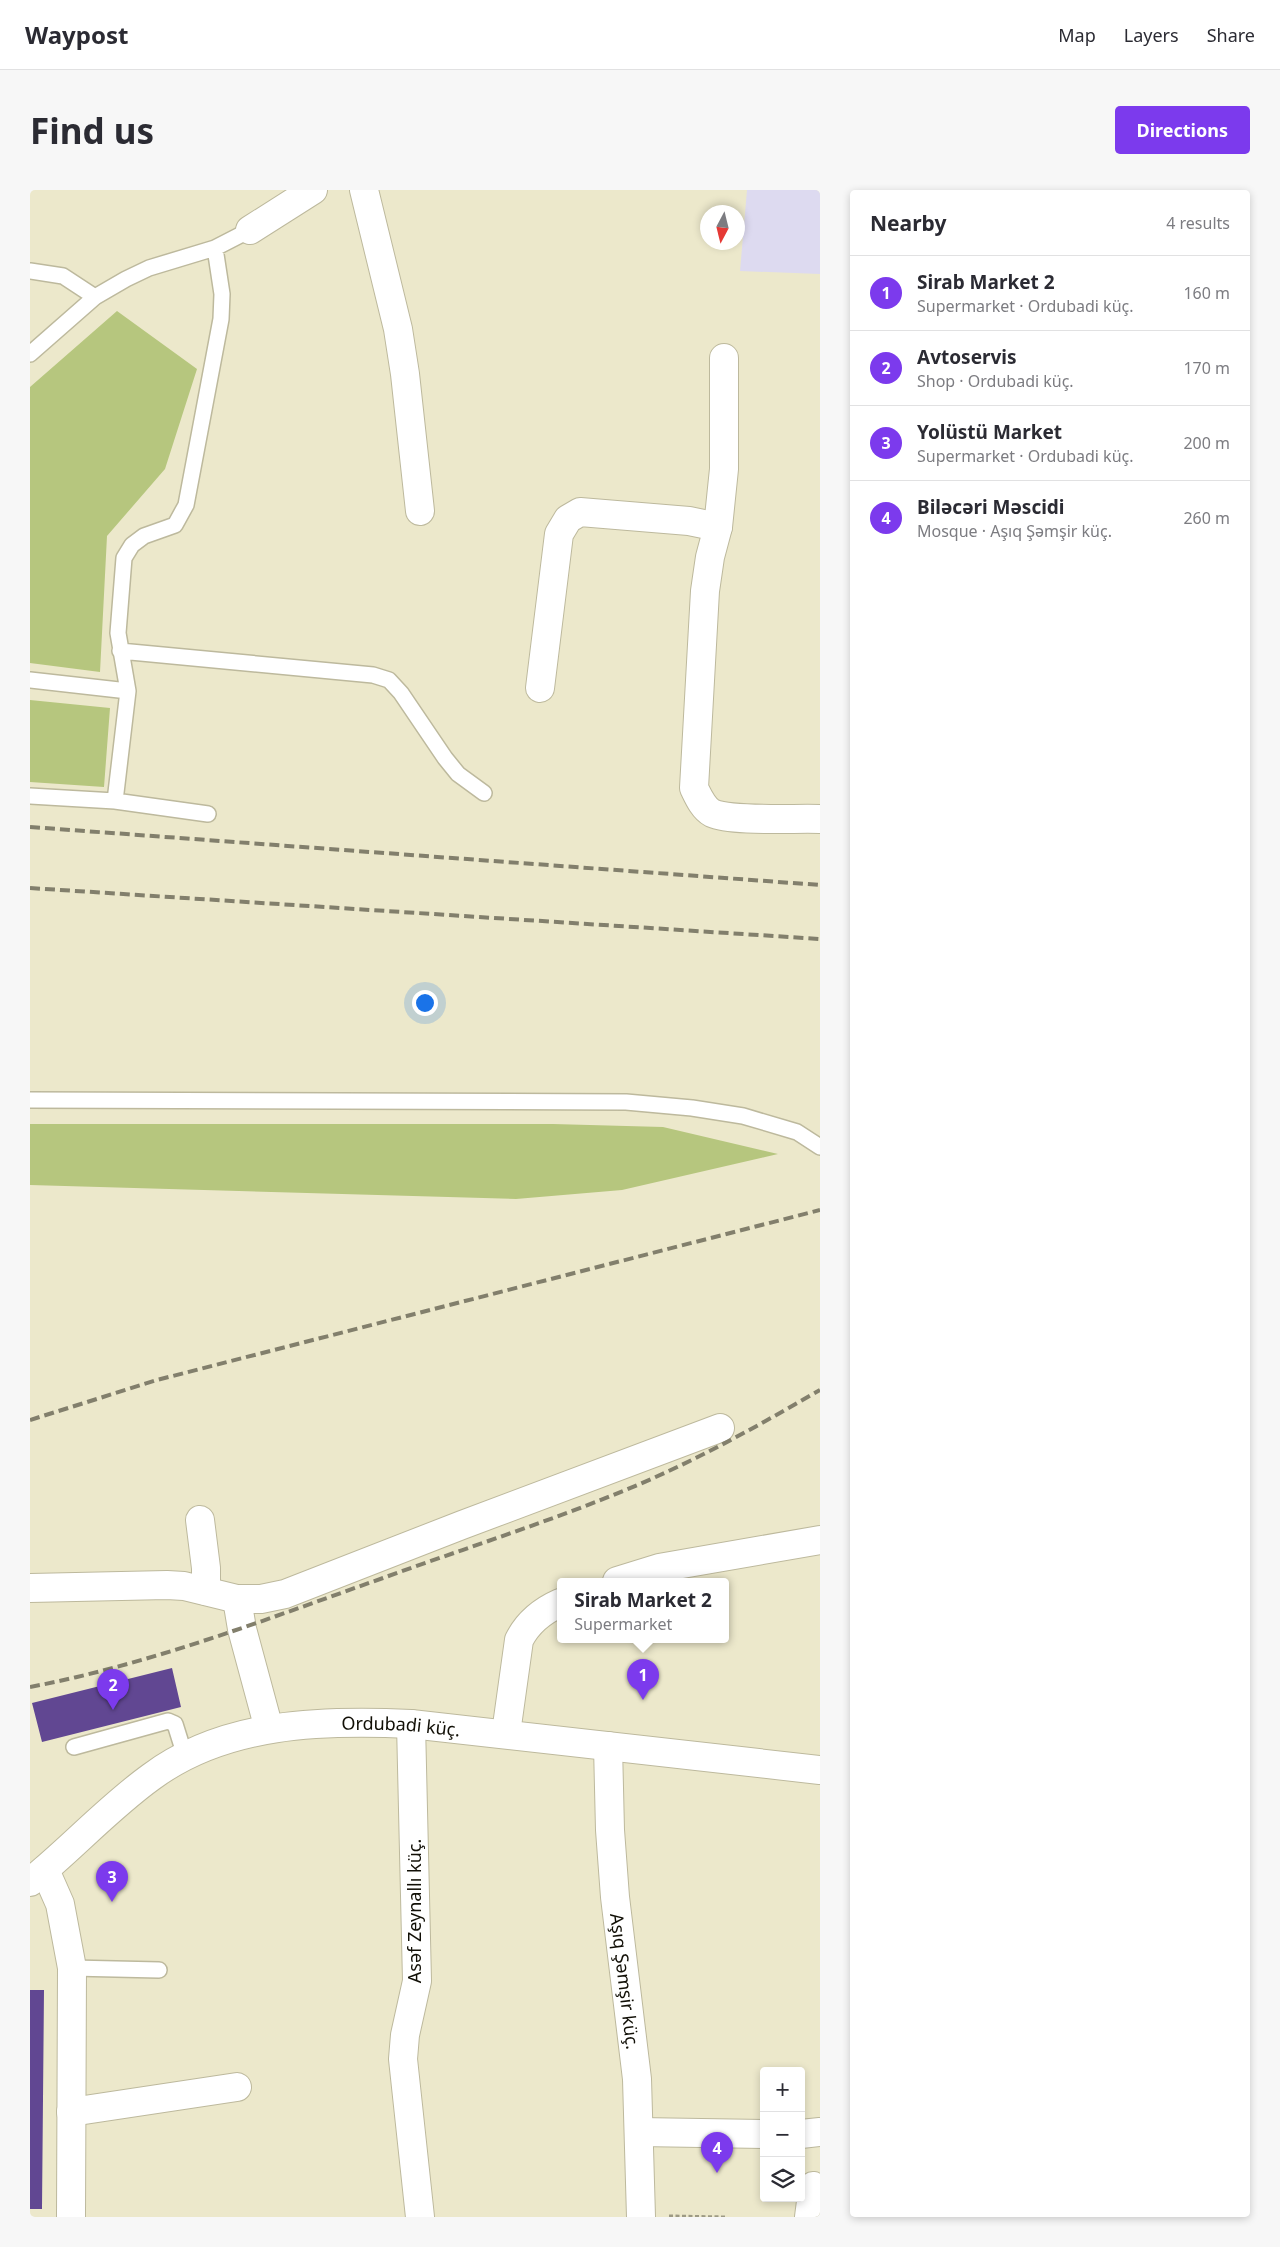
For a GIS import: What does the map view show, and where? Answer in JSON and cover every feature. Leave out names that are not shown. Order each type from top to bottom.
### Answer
[{"type":"street","points":[[250,230],[313,190]]},
{"type":"street","points":[[364,190],[398,329],[405,374],[420,511]]},
{"type":"street","points":[[724,358],[724,469],[718,527],[710,558],[705,591],[694,788],[700,800],[710,812],[730,817],[820,819]]},
{"type":"street","points":[[540,688],[559,534],[568,519],[580,512],[689,521],[718,527]]},
{"type":"street","points":[[30,1588],[167,1584],[237,1599],[261,1599],[286,1594],[462,1525],[720,1428]]},
{"type":"street","points":[[200,1520],[206,1568],[206,1591]]},
{"type":"street","points":[[627,1578],[659,1568],[820,1540]]},
{"type":"street","points":[[237,1599],[242,1629],[269,1729]]},
{"type":"street","points":[[506,1733],[519,1640],[524,1630],[535,1618],[557,1605]]},
{"type":"street","name":"Ordubadi küç.","points":[[37,1876],[151,1776],[185,1756],[212,1744],[269,1729],[322,1723],[411,1724],[506,1733],[820,1770]]},
{"type":"street","name":"Asəf Zeynallı küç.","points":[[411,1724],[417,1981],[405,2035],[403,2059],[420,2217]]},
{"type":"street","name":"Aşıq Şəmşir küç.","points":[[608,1746],[610,1830],[615,1897],[634,2045],[641,2216]]},
{"type":"street","points":[[37,1876],[60,1904],[72,1968],[71,2217]]},
{"type":"street","points":[[71,2112],[237,2087]]},
{"type":"street","points":[[639,2132],[760,2134]]},
{"type":"street","points":[[805,2134],[820,2132]]},
{"type":"street","points":[[809,2217],[813,2186]]},
{"type":"lane","points":[[30,354],[95,297],[149,268],[215,248],[250,230]]},
{"type":"lane","points":[[115,801],[128,691],[118,633],[124,558],[132,545],[144,536],[175,525],[186,505],[221,319],[222,294],[215,248]]},
{"type":"lane","points":[[30,271],[63,276],[95,297]]},
{"type":"lane","points":[[120,651],[373,675],[389,680],[401,693],[458,774],[484,793]]},
{"type":"lane","points":[[30,680],[128,691]]},
{"type":"lane","points":[[30,796],[115,801],[208,814]]},
{"type":"lane","points":[[30,1100],[626,1102],[692,1108],[743,1116],[797,1132],[820,1146]]},
{"type":"lane","points":[[74,1747],[168,1721],[175,1724],[185,1756]]},
{"type":"lane","points":[[72,1968],[160,1970]]},
{"type":"path","points":[[641,2216],[726,2217]]},
{"type":"shaded area","points":[[747,190],[820,190],[820,274],[740,271],[742,250],[745,250]]},
{"type":"green space","points":[[117,311],[197,369],[165,469],[107,536],[100,672],[30,663],[30,387]]},
{"type":"green space","points":[[30,700],[110,708],[104,787],[30,782]]},
{"type":"green space","points":[[30,1124],[553,1124],[663,1127],[778,1154],[622,1190],[516,1199],[30,1185]]},
{"type":"building","points":[[172,1668],[181,1707],[42,1742],[32,1703]]},
{"type":"building","points":[[30,1990],[44,1990],[42,2209],[30,2209]]},
{"type":"railway","points":[[30,827],[820,885]]},
{"type":"railway","points":[[30,888],[820,939]]},
{"type":"railway","points":[[30,1420],[157,1380],[820,1210]]},
{"type":"railway","points":[[30,1687],[120,1666],[208,1639],[564,1514],[674,1469],[748,1431],[820,1390]]},
{"type":"place","name":"Sirab Market 2","points":[[643,1700]]},
{"type":"place","name":"Avtoservis","points":[[113,1710]]},
{"type":"place","name":"Yolüstü Market","points":[[112,1902]]},
{"type":"place","name":"Biləcəri Məscidi","points":[[717,2173]]}]
